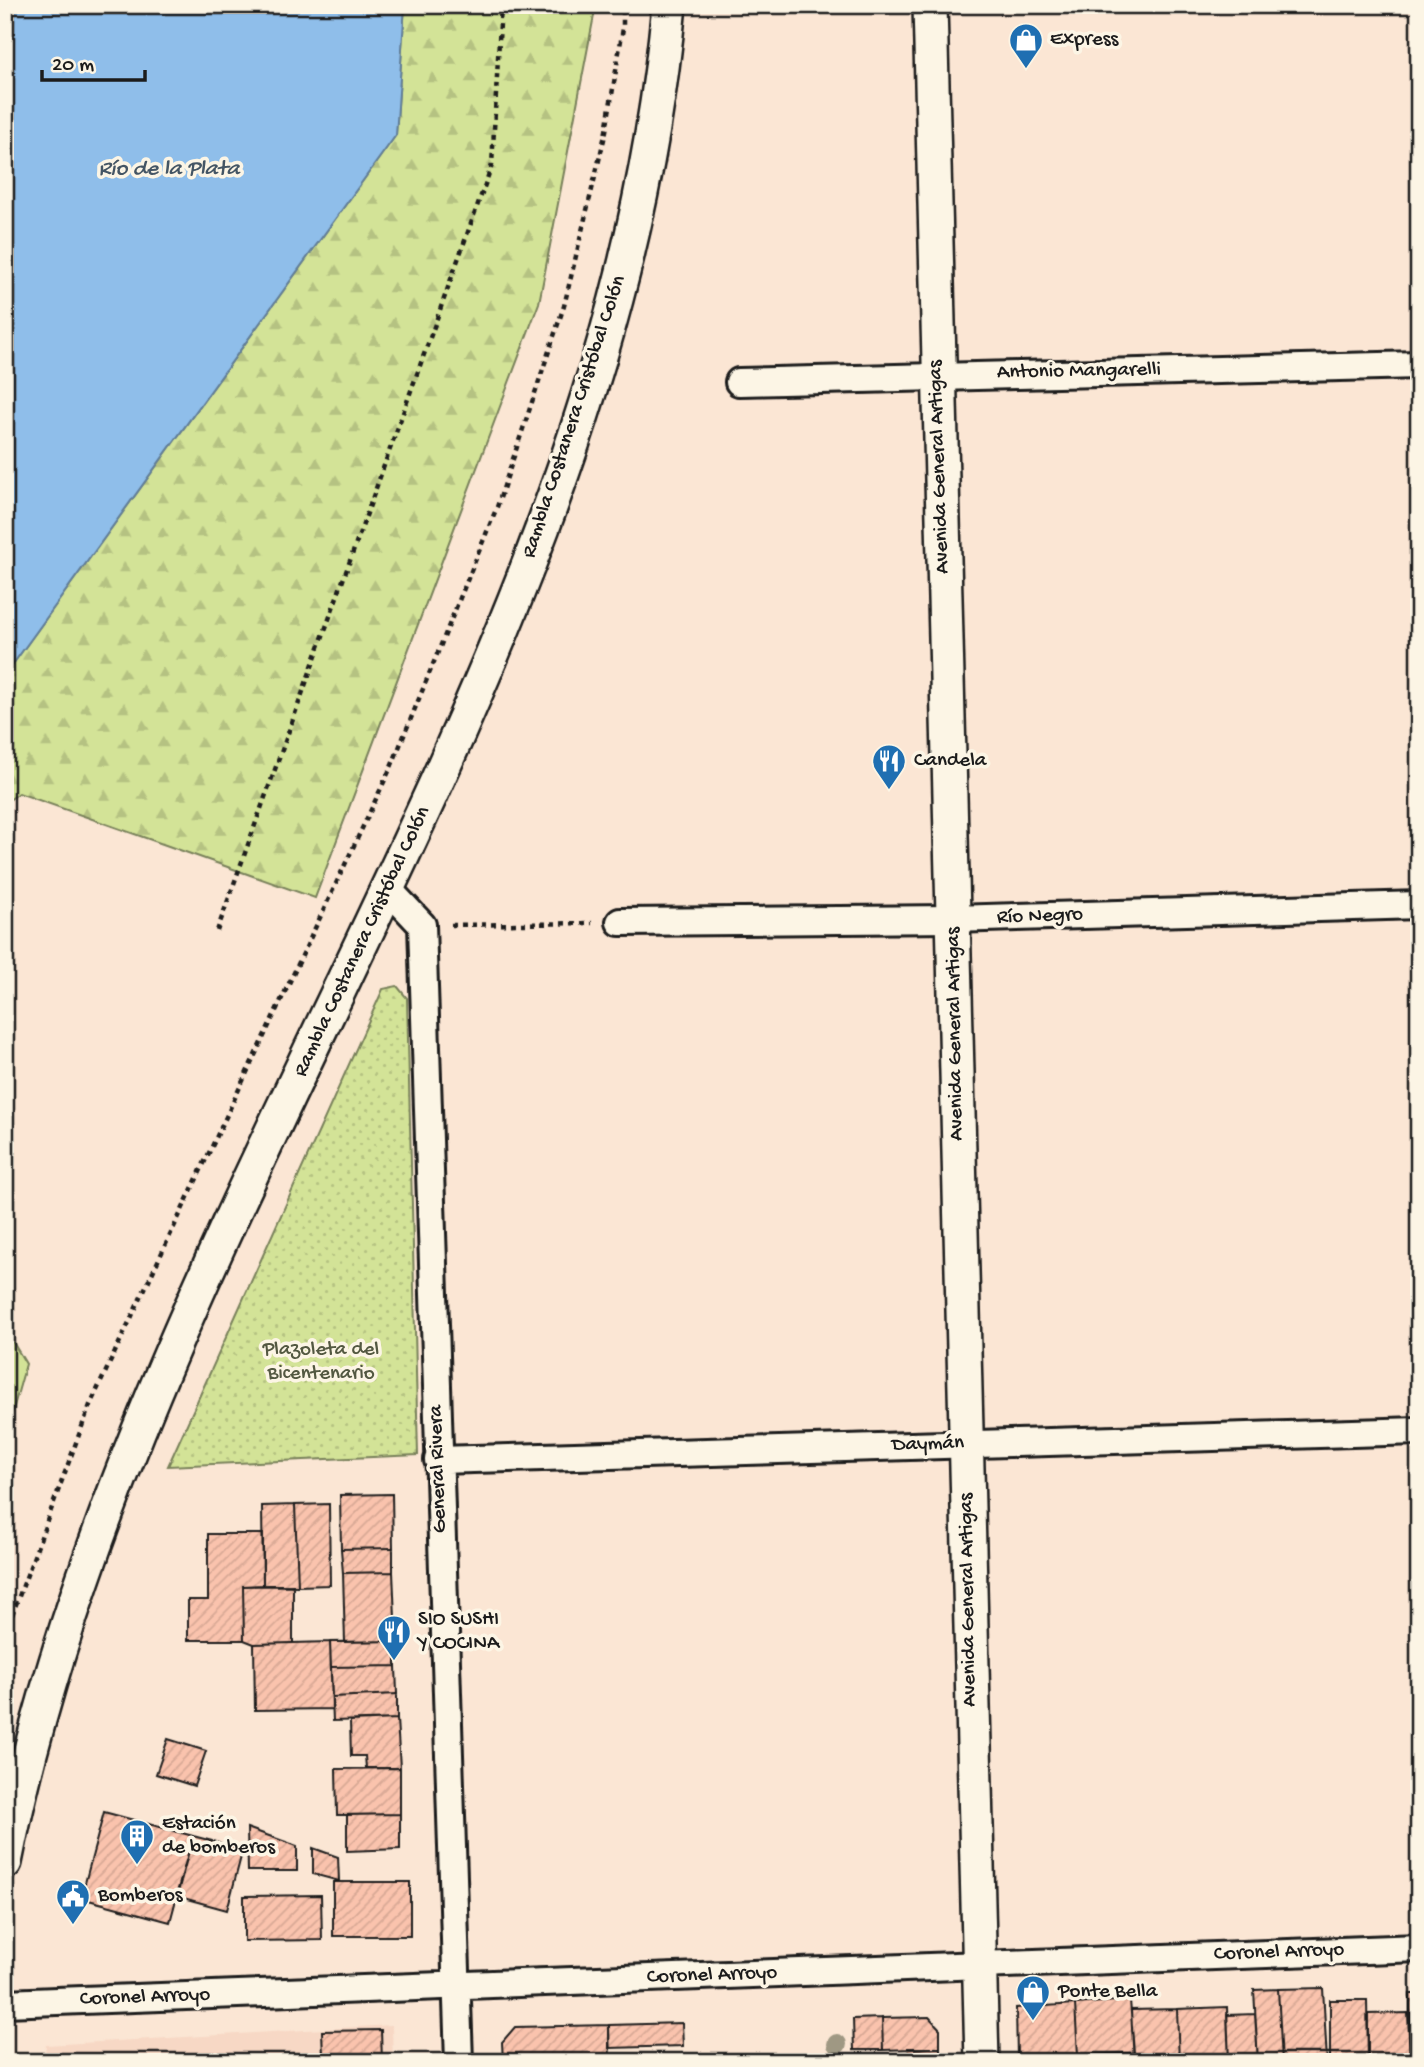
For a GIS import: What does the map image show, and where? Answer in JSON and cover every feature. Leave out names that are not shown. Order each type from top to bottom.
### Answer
[{"type":"street","name":"Rambla Costanera Cristóbal Colón","points":[[5,1862],[21,1784],[49,1678],[111,1499],[166,1366],[388,889],[511,610],[564,465],[605,335],[648,157],[669,5]]},
{"type":"street","name":"Avenida General Artigas","points":[[930,5],[937,376],[982,2062]]},
{"type":"street","name":"Antonio Mangarelli","points":[[739,382],[1419,365]]},
{"type":"street","points":[[388,889],[422,925]]},
{"type":"street","name":"Río Negro","points":[[620,922],[953,919],[1419,905]]},
{"type":"street","name":"General Rivera","points":[[422,925],[459,2062]]},
{"type":"street","name":"Daymán","points":[[438,1460],[1419,1431]]},
{"type":"street","name":"Coronel Arroyo","points":[[5,2003],[1419,1948]]},
{"type":"path","points":[[217,931],[492,165],[501,5]]},
{"type":"path","points":[[5,1634],[90,1405],[392,765],[498,507],[564,306],[606,131],[623,28],[623,5]]},
{"type":"path","points":[[422,925],[620,922]]},
{"type":"shaded area","points":[[392,2025],[393,2062],[44,2062],[46,2045]]},
{"type":"green space","points":[[405,5],[596,5],[539,303],[315,898],[19,793],[5,803],[5,675],[396,135]]},
{"type":"green space","name":"Plazoleta del Bicentenario","points":[[397,986],[407,998],[418,1455],[168,1466],[383,989]]},
{"type":"green space","points":[[5,1329],[26,1364],[5,1438]]},
{"type":"water","name":"Río de la Plata","points":[[5,5],[405,5],[396,135],[5,675]]},
{"type":"building","points":[[392,1494],[393,1548],[341,1549],[340,1495]]},
{"type":"building","points":[[329,1504],[330,1585],[298,1586],[295,1505]]},
{"type":"building","points":[[295,1505],[298,1586],[263,1585],[262,1506]]},
{"type":"building","points":[[208,1534],[263,1534],[263,1585],[243,1586],[244,1640],[188,1640],[188,1600],[208,1600]]},
{"type":"building","points":[[393,1548],[393,1572],[343,1573],[341,1549]]},
{"type":"building","points":[[393,1572],[396,1641],[345,1642],[343,1573]]},
{"type":"building","points":[[293,1585],[293,1643],[254,1644],[244,1640],[243,1586]]},
{"type":"building","points":[[396,1641],[396,1666],[331,1667],[330,1642]]},
{"type":"building","points":[[330,1642],[332,1709],[255,1710],[254,1644]]},
{"type":"building","points":[[396,1666],[397,1694],[332,1697],[331,1667]]},
{"type":"building","points":[[397,1694],[397,1719],[333,1721],[332,1697]]},
{"type":"building","points":[[397,1719],[400,1768],[366,1768],[365,1756],[351,1756],[350,1721]]},
{"type":"building","points":[[168,1739],[206,1751],[194,1786],[156,1774]]},
{"type":"building","points":[[400,1768],[400,1814],[337,1815],[336,1769]]},
{"type":"building","name":"Estación de bomberos","points":[[104,1812],[193,1836],[170,1922],[81,1898]]},
{"type":"building","points":[[400,1814],[400,1849],[347,1851],[347,1815]]},
{"type":"building","points":[[247,1828],[297,1846],[297,1871],[248,1871]]},
{"type":"building","points":[[193,1836],[243,1849],[227,1910],[176,1896]]},
{"type":"building","points":[[313,1848],[338,1857],[339,1881],[313,1874]]},
{"type":"building","points":[[333,1882],[410,1882],[410,1936],[333,1936]]},
{"type":"building","points":[[321,1895],[322,1940],[244,1941],[244,1896]]},
{"type":"building","points":[[1323,1988],[1327,2062],[1282,2062],[1278,1989]]},
{"type":"building","points":[[1278,1989],[1282,2062],[1258,2062],[1254,1990]]},
{"type":"building","points":[[1410,1994],[1419,1994],[1419,2062],[1410,2062]]},
{"type":"building","points":[[1130,2000],[1134,2053],[1078,2055],[1075,2004]]},
{"type":"building","points":[[1330,2000],[1367,2000],[1368,2062],[1330,2062]]},
{"type":"building","points":[[1075,2004],[1078,2055],[1017,2057],[1016,2008]]},
{"type":"building","points":[[1227,2007],[1229,2062],[1179,2062],[1177,2009]]},
{"type":"building","points":[[1177,2009],[1179,2062],[1134,2062],[1131,2010]]},
{"type":"building","points":[[1408,2013],[1410,2062],[1368,2062],[1368,2014]]},
{"type":"building","points":[[1255,2014],[1258,2062],[1229,2062],[1227,2015]]},
{"type":"building","points":[[929,2017],[940,2029],[940,2048],[883,2050],[882,2018]]},
{"type":"building","points":[[882,2018],[883,2050],[854,2050],[853,2019]]},
{"type":"building","points":[[682,2023],[683,2046],[609,2048],[609,2025]]},
{"type":"building","points":[[609,2025],[610,2062],[503,2062],[502,2042],[515,2027]]},
{"type":"building","points":[[381,2030],[382,2062],[283,2062],[283,2056],[323,2055],[322,2031]]},
{"type":"building","points":[[908,2048],[940,2048],[941,2062],[908,2062]]},
{"type":"building","points":[[1134,2053],[1134,2062],[1017,2062],[1017,2057]]},
{"type":"place","name":"Express","points":[[1026,70]]},
{"type":"place","name":"Candela","points":[[889,791]]},
{"type":"place","name":"SIO SUSHI Y COCINA","points":[[394,1662]]},
{"type":"place","name":"Estación de bomberos","points":[[137,1866]]},
{"type":"place","name":"Bomberos","points":[[73,1926]]},
{"type":"place","name":"Ponte Bella","points":[[1033,2022]]}]
